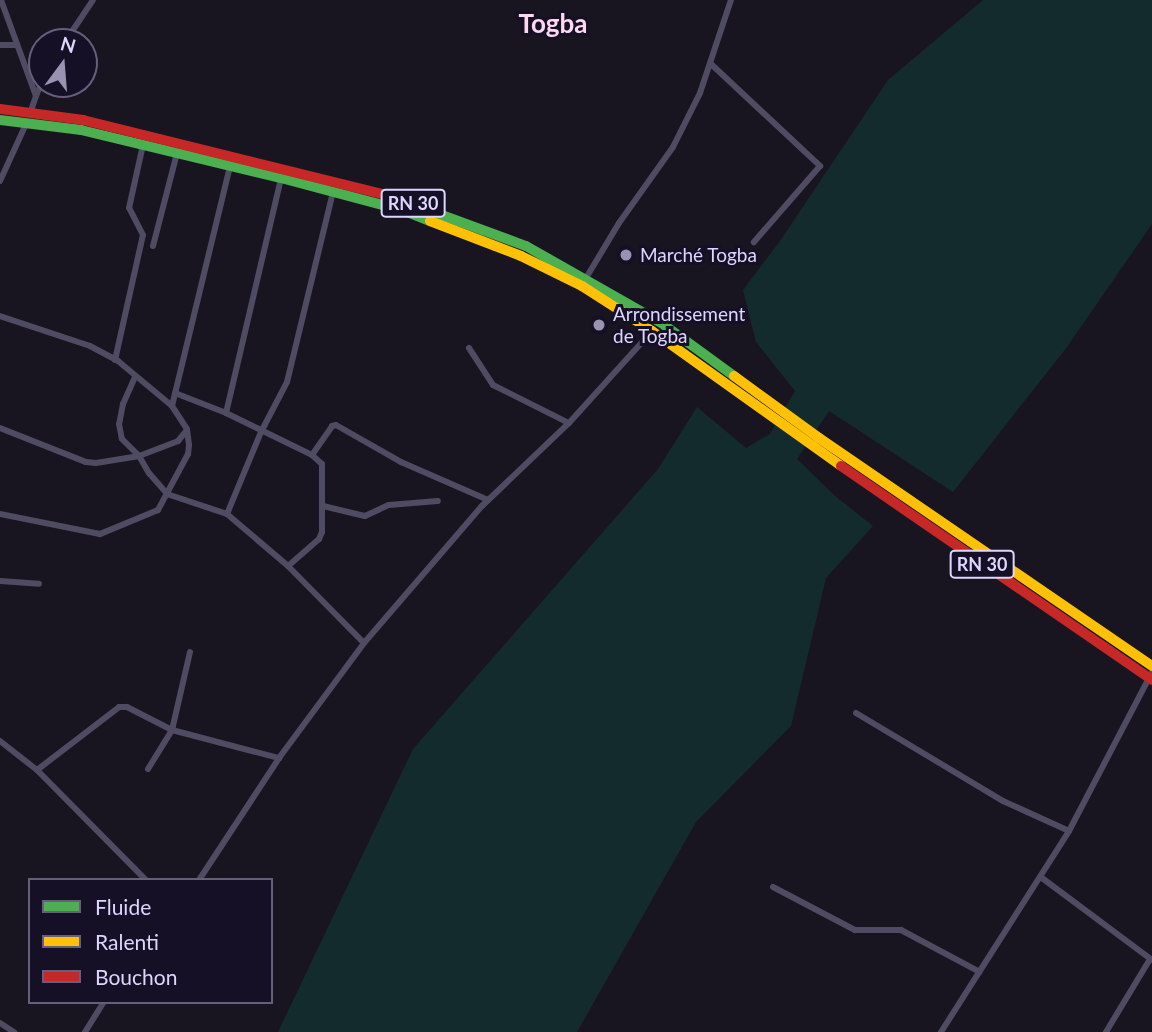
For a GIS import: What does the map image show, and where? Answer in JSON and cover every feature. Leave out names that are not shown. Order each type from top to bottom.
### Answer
[{"type":"main road","name":"RN 30","points":[[0,108],[405,211],[465,232],[584,282],[660,322],[777,414]]},
{"type":"main road","name":"RN 30","points":[[0,120],[29,117],[146,134],[408,201],[526,246],[584,282],[777,414],[1151,677]]},
{"type":"main road","name":"RN 30","points":[[816,442],[1152,666]]},
{"type":"street","points":[[1,0],[28,77]]},
{"type":"street","points":[[74,28],[93,0]]},
{"type":"street","points":[[584,282],[620,223],[674,147],[699,93],[731,0]]},
{"type":"street","points":[[0,45],[15,45]]},
{"type":"street","points":[[710,63],[820,166],[754,242]]},
{"type":"street","points":[[0,181],[35,98]]},
{"type":"street","points":[[115,360],[143,235],[129,208],[143,145]]},
{"type":"street","points":[[153,246],[177,153]]},
{"type":"street","points":[[172,406],[230,166]]},
{"type":"street","points":[[226,413],[281,178]]},
{"type":"street","points":[[227,514],[261,432],[287,382],[333,192]]},
{"type":"street","points":[[0,316],[90,346],[115,360],[172,406],[187,429],[188,454],[155,512],[100,534],[0,514]]},
{"type":"street","points":[[200,878],[279,758],[364,643],[488,500],[569,423],[652,331]]},
{"type":"street","points":[[469,348],[493,385],[569,423]]},
{"type":"street","points":[[135,377],[123,404],[119,424],[122,439],[139,456],[167,494],[227,514],[288,566],[364,643]]},
{"type":"street","points":[[174,393],[226,413],[312,455],[322,464],[323,506],[319,539],[288,566]]},
{"type":"street","points":[[312,455],[332,426],[336,425],[401,462],[488,500]]},
{"type":"street","points":[[0,428],[86,462],[107,462],[139,456],[177,440],[187,429]]},
{"type":"street","points":[[323,506],[365,516],[389,505],[438,501]]},
{"type":"street","points":[[0,581],[39,584]]},
{"type":"street","points":[[148,769],[172,730],[190,652]]},
{"type":"street","points":[[942,1032],[1042,878],[1151,677]]},
{"type":"street","points":[[37,770],[113,708],[127,706],[172,730],[279,758]]},
{"type":"street","points":[[856,713],[1003,801],[1069,831]]},
{"type":"street","points":[[0,741],[37,770],[144,878]]},
{"type":"street","points":[[1042,878],[1151,959],[1106,1032]]},
{"type":"street","points":[[773,887],[855,930],[901,930],[980,972]]},
{"type":"street","points":[[86,1031],[103,1004]]},
{"type":"street","points":[[0,1023],[14,1032]]},
{"type":"green space","points":[[983,0],[1152,0],[1152,224],[1067,347],[953,492],[829,411],[797,459],[835,496],[873,526],[826,578],[791,726],[696,822],[577,1032],[278,1032],[413,749],[658,469],[697,407],[746,448],[770,434],[795,391],[756,342],[743,290],[780,241],[888,80]]},
{"type":"traffic: fast","points":[[0,120],[81,130],[281,178],[405,211],[430,221]]},
{"type":"traffic: fast","points":[[390,196],[526,246],[660,322],[734,376]]},
{"type":"traffic: slow","points":[[430,221],[521,256],[582,286],[652,331],[841,466]]},
{"type":"traffic: slow","points":[[734,376],[819,438],[1152,666]]},
{"type":"traffic: jam","points":[[0,109],[83,120],[390,196]]},
{"type":"traffic: jam","points":[[841,466],[1152,680]]},
{"type":"place","name":"Marché Togba","points":[[626,255]]},
{"type":"place","name":"Arrondissement de Togba","points":[[599,325]]},
{"type":"district","name":"Togba","points":[[553,24]]}]
